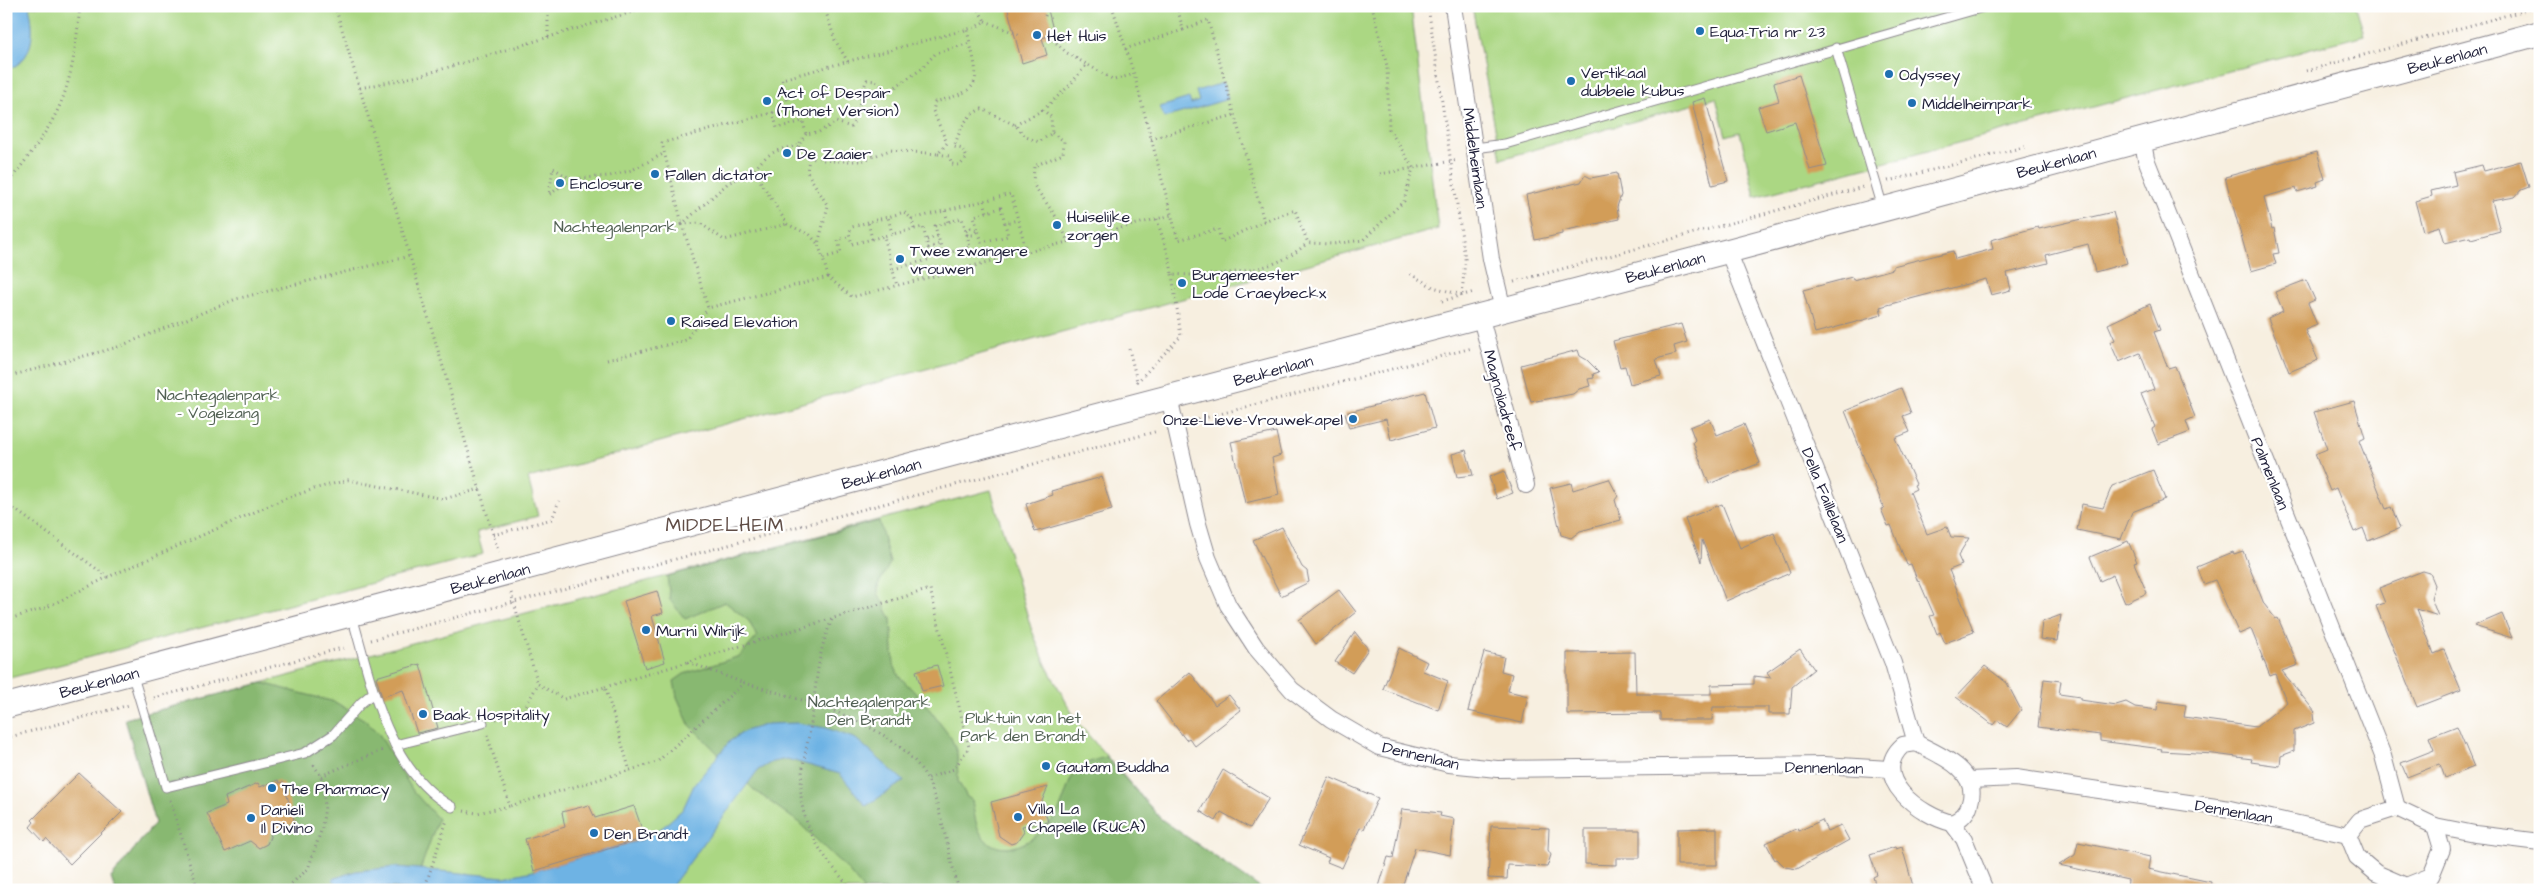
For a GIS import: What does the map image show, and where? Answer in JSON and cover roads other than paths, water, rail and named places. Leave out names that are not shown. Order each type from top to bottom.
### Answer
[{"type":"street","name":"Middelheimlaan","points":[[1453,6],[1491,259],[1498,286],[1492,313]]},
{"type":"street","name":"Beukenlaan","points":[[6,706],[1492,313],[1732,261],[1883,208],[2540,33]]},
{"type":"street","name":"Palmenlaan","points":[[2142,138],[2146,159],[2383,756],[2396,808]]},
{"type":"street","name":"Della Faillelaan","points":[[1732,261],[1893,663],[1916,743]]},
{"type":"street","name":"Magnoliadreef","points":[[1492,313],[1526,485]]},
{"type":"street","name":"Dennenlaan","points":[[1169,397],[1198,524],[1208,558],[1228,605],[1256,648],[1292,690],[1330,719],[1379,747],[1449,764],[1496,768],[1824,765],[1890,769]]},
{"type":"street","points":[[1952,822],[1963,816],[1969,807],[1972,789],[1970,780],[1956,766],[1916,743],[1903,745],[1892,758],[1890,769],[1893,781],[1901,792],[1925,810],[1952,822],[1964,839],[1985,890]]},
{"type":"street","name":"Dennenlaan","points":[[1970,780],[2016,778],[2230,809],[2348,835]]},
{"type":"street","points":[[2435,826],[2442,849],[2431,876],[2409,888],[2376,873],[2357,858],[2348,835],[2360,820],[2396,808],[2435,826],[2476,834],[2540,842]]},
{"type":"lane","points":[[1476,152],[1987,6]]},
{"type":"lane","points":[[1836,48],[1883,208]]},
{"type":"lane","points":[[352,616],[373,693],[394,745],[439,799],[452,807]]},
{"type":"lane","points":[[132,673],[166,787],[305,753],[333,735],[357,707],[373,693]]},
{"type":"lane","points":[[394,745],[483,723]]},
{"type":"water","points":[[6,6],[29,6],[32,35],[31,44],[23,60],[16,66],[6,70]]},
{"type":"water","points":[[1223,83],[1228,99],[1164,118],[1160,107],[1189,98],[1191,104],[1199,101],[1196,91]]},
{"type":"water","points":[[797,723],[826,728],[856,739],[904,781],[866,806],[840,774],[787,759],[772,762],[758,770],[669,890],[418,890],[374,886],[344,890],[332,879],[356,871],[397,867],[504,877],[533,871],[644,839],[663,827],[683,809],[694,785],[730,741],[745,731],[768,724]]},
{"type":"waterway","points":[[337,890],[339,885]]},
{"type":"place","name":"Equa-Tria nr 23","points":[[1700,31]]},
{"type":"place","name":"Het Huis","points":[[1037,35]]},
{"type":"place","name":"Odyssey","points":[[1889,74]]},
{"type":"place","name":"Vertikaal dubbele kubus","points":[[1571,81]]},
{"type":"place","name":"Act of Despair (Thonet Version)","points":[[767,101]]},
{"type":"place","name":"Middelheimpark","points":[[1912,103]]},
{"type":"place","name":"De Zaaier","points":[[787,153]]},
{"type":"place","name":"Fallen dictator","points":[[655,174]]},
{"type":"place","name":"Enclosure","points":[[560,183]]},
{"type":"place","name":"Huiselijke zorgen","points":[[1057,225]]},
{"type":"place","name":"Twee zwangere vrouwen","points":[[900,259]]},
{"type":"place","name":"Burgemeester Lode Craeybeckx","points":[[1182,283]]},
{"type":"place","name":"Raised Elevation","points":[[671,321]]},
{"type":"place","name":"Onze-Lieve-Vrouwekapel","points":[[1353,419]]},
{"type":"place","name":"Murni Wilrijk","points":[[646,630]]},
{"type":"place","name":"Baak Hospitality","points":[[423,714]]},
{"type":"place","name":"Gautam Buddha","points":[[1046,766]]},
{"type":"place","name":"The Pharmacy","points":[[272,788]]},
{"type":"place","name":"Villa La Chapelle (RUCA)","points":[[1018,817]]},
{"type":"place","name":"Danieli Il Divino","points":[[251,818]]},
{"type":"place","name":"Den Brandt","points":[[594,833]]},
{"type":"district","name":"MIDDELHEIM","points":[[725,524]]},
{"type":"park label","name":"Nachtegalenpark","points":[[615,226]]},
{"type":"park label","name":"Nachtegalenpark - Vogelzang","points":[[218,403]]},
{"type":"park label","name":"Nachtegalenpark Den Brandt","points":[[869,710]]},
{"type":"park label","name":"Pluktuin van het Park den Brandt","points":[[1023,726]]}]
